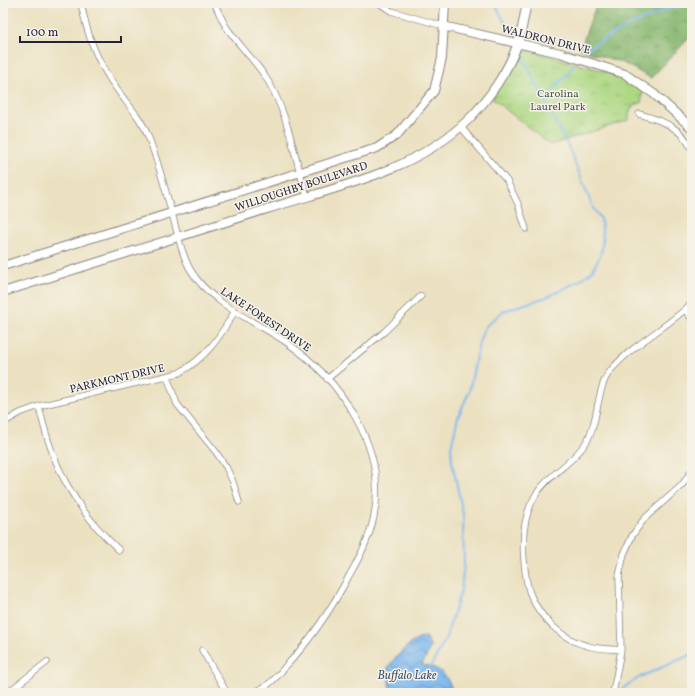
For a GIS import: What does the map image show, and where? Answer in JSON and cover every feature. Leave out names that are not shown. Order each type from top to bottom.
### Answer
[{"type":"street","name":"LAKE FOREST DRIVE","points":[[81,3],[87,33],[100,64],[137,115],[148,136],[178,238],[190,268],[207,291],[235,311],[287,343],[316,367],[341,396],[359,422],[373,459],[376,497],[374,516],[364,546],[352,571],[332,607],[306,646],[271,682],[253,693]]},
{"type":"street","points":[[214,3],[225,25],[267,80],[279,103],[289,129],[299,172],[307,196]]},
{"type":"street","name":"WALDRON DRIVE","points":[[379,3],[391,11],[443,26],[560,53],[625,74],[654,94],[692,128]]},
{"type":"street","name":"WILLOUGHBY BOULEVARD","points":[[3,266],[172,214],[377,148],[398,135],[434,91],[442,58],[443,26],[446,3]]},
{"type":"street","name":"WILLOUGHBY BOULEVARD","points":[[3,292],[178,238],[396,167],[422,155],[468,120],[488,97],[505,72],[518,43],[527,3]]},
{"type":"street","points":[[639,114],[657,118],[677,129],[688,140],[692,150]]},
{"type":"street","points":[[460,126],[507,181],[518,204],[526,229]]},
{"type":"street","points":[[327,379],[384,332],[421,296]]},
{"type":"street","points":[[621,650],[588,647],[576,642],[559,632],[542,616],[530,595],[526,578],[522,540],[527,512],[535,496],[546,480],[573,459],[587,441],[595,419],[604,384],[610,371],[649,336],[684,310],[692,302]]},
{"type":"street","points":[[684,310],[692,319]]},
{"type":"street","name":"PARKMONT DRIVE","points":[[3,423],[20,413],[39,406],[167,377],[191,366],[207,353],[235,311]]},
{"type":"street","points":[[167,377],[177,404],[216,452],[226,467],[239,502]]},
{"type":"street","points":[[39,406],[45,434],[58,468],[74,499],[103,535],[119,550]]},
{"type":"street","points":[[613,693],[621,650],[619,576],[624,554],[632,536],[644,519],[682,485],[692,470]]},
{"type":"street","points":[[202,650],[227,693]]},
{"type":"street","points":[[7,693],[47,662]]},
{"type":"green space","points":[[597,3],[692,3],[692,35],[651,78],[623,63],[580,49]]},
{"type":"green space","name":"Carolina Laurel Park","points":[[527,50],[600,70],[623,78],[643,91],[641,103],[634,105],[629,112],[629,120],[550,145],[492,98],[520,53]]},
{"type":"water","name":"Buffalo Lake","points":[[425,637],[431,646],[422,665],[435,668],[443,673],[449,681],[454,693],[390,693],[388,667],[409,645],[414,641]]},
{"type":"waterway","points":[[495,3],[505,23]]},
{"type":"waterway","points":[[586,50],[609,36],[634,24],[684,3]]},
{"type":"waterway","points":[[430,668],[445,640],[461,591],[464,563],[463,515],[452,461],[451,447],[458,417],[469,392],[479,343],[483,331],[486,326],[503,311],[547,297],[579,281],[592,271],[601,254],[603,239],[601,219],[593,208],[569,148],[524,60]]},
{"type":"waterway","points":[[544,100],[574,66]]},
{"type":"waterway","points":[[616,693],[640,677],[692,654]]}]
